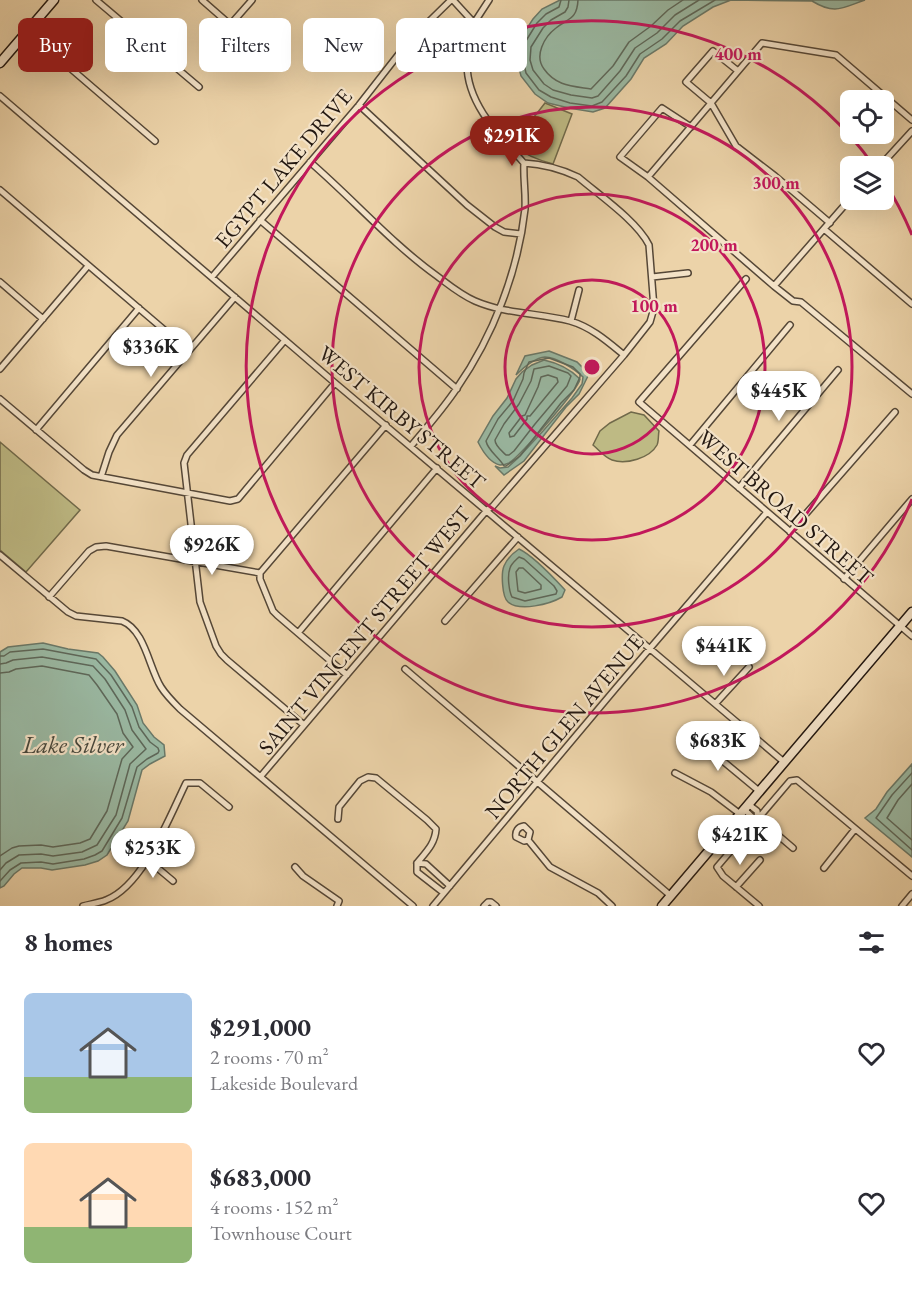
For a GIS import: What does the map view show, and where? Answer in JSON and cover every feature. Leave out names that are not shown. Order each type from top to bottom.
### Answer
[{"type":"street","points":[[38,18],[54,0]]},
{"type":"street","points":[[96,0],[199,87]]},
{"type":"street","points":[[202,0],[222,18]]},
{"type":"street","points":[[236,18],[252,0]]},
{"type":"street","points":[[452,0],[469,18]]},
{"type":"street","name":"EGYPT LAKE DRIVE","points":[[212,277],[359,105],[409,41],[452,0]]},
{"type":"street","points":[[477,18],[489,0]]},
{"type":"street","points":[[0,63],[18,42]]},
{"type":"street","points":[[648,177],[762,43],[836,55],[912,120]]},
{"type":"street","points":[[738,71],[713,51],[686,82],[711,104],[736,146],[830,223]]},
{"type":"street","points":[[75,72],[155,141]]},
{"type":"street","points":[[411,446],[457,389],[474,362],[500,309],[521,234],[525,208],[524,163],[492,128],[472,93],[467,72]]},
{"type":"street","name":"WEST KIRBY STREET","points":[[0,96],[335,383],[784,762]]},
{"type":"street","points":[[359,105],[476,212],[504,232],[521,234]]},
{"type":"street","points":[[691,127],[662,108],[620,157],[648,177],[774,286],[794,301],[801,302],[912,394]]},
{"type":"street","points":[[889,156],[912,130]]},
{"type":"street","points":[[310,162],[394,241],[431,272],[468,297],[500,309],[571,321],[601,335],[624,355]]},
{"type":"street","name":"SAINT VINCENT STREET WEST","points":[[261,776],[650,322],[654,308],[650,244],[644,236],[636,226],[578,177],[537,164],[524,163]]},
{"type":"street","points":[[0,190],[189,351]]},
{"type":"street","points":[[774,286],[841,210]]},
{"type":"street","points":[[260,220],[457,389]]},
{"type":"street","points":[[824,229],[912,304]]},
{"type":"street","points":[[0,369],[88,266]]},
{"type":"street","points":[[652,277],[688,273]]},
{"type":"street","name":"WEST BROAD STREET","points":[[746,279],[639,402],[912,636]]},
{"type":"street","points":[[0,282],[44,319]]},
{"type":"street","points":[[571,321],[579,290]]},
{"type":"street","points":[[102,477],[109,452],[117,435],[235,297]]},
{"type":"street","points":[[36,429],[139,308]]},
{"type":"street","points":[[690,445],[790,325]]},
{"type":"street","points":[[285,340],[187,455],[184,462],[200,602],[221,654],[304,725]]},
{"type":"street","points":[[739,488],[838,370]]},
{"type":"street","points":[[0,399],[92,475],[230,501],[237,499],[335,383]]},
{"type":"street","points":[[790,532],[895,412]]},
{"type":"street","points":[[347,675],[273,611],[260,579],[260,573],[386,425]]},
{"type":"street","points":[[298,633],[436,468]]},
{"type":"street","points":[[844,579],[912,499]]},
{"type":"street","name":"NORTH GLEN AVENUE","points":[[434,906],[766,512]]},
{"type":"street","points":[[445,621],[518,537]]},
{"type":"street","points":[[50,597],[89,551],[96,547],[106,546],[260,573]]},
{"type":"street","points":[[0,555],[68,612],[76,616],[123,621],[129,624],[140,638],[160,686],[180,709],[413,906]]},
{"type":"street","points":[[662,906],[912,612]]},
{"type":"street","points":[[716,703],[749,667]]},
{"type":"street","points":[[405,669],[671,896]]},
{"type":"street","points":[[690,743],[704,754],[712,752],[759,791]]},
{"type":"street","points":[[675,772],[744,809],[757,812],[758,818],[793,848]]},
{"type":"street","points":[[338,819],[339,807],[360,781],[368,777],[376,778],[436,829],[432,845],[417,863],[417,872],[444,893]]},
{"type":"street","points":[[759,906],[723,876],[717,867],[790,781],[797,780],[912,876]]},
{"type":"street","points":[[83,906],[107,900],[127,887],[148,860],[186,783],[200,783],[230,807]]},
{"type":"street","points":[[824,868],[855,829]]},
{"type":"street","points":[[528,840],[550,867],[598,893],[612,906]]},
{"type":"street","points":[[148,860],[173,881]]},
{"type":"street","points":[[736,887],[760,860]]},
{"type":"street","points":[[417,863],[426,864],[450,886]]},
{"type":"street","points":[[295,867],[303,876],[339,901],[337,906]]},
{"type":"street","points":[[902,906],[912,894]]},
{"type":"street","points":[[484,906],[491,902],[496,906]]},
{"type":"shaded area","points":[[545,103],[572,114],[553,164],[532,157],[512,145]]},
{"type":"shaded area","points":[[631,412],[644,415],[659,431],[657,445],[649,454],[631,461],[609,459],[593,445],[600,431]]},
{"type":"shaded area","points":[[0,442],[80,510],[26,572],[0,550]]},
{"type":"water","points":[[560,0],[731,0],[713,7],[683,26],[666,44],[644,58],[631,79],[605,108],[593,112],[548,103],[535,94],[521,76],[520,72],[527,72],[527,28],[542,9]]},
{"type":"water","points":[[731,0],[865,0],[844,8],[833,9],[812,1]]},
{"type":"water","points":[[549,351],[577,362],[589,374],[579,394],[524,461],[504,475],[495,466],[508,467],[518,458],[582,384],[583,377],[580,374],[565,364],[545,357],[533,361],[516,375],[525,356]]},
{"type":"water","points":[[544,360],[564,367],[580,379],[560,409],[524,448],[509,463],[496,464],[487,456],[478,442],[507,398],[516,379],[532,365]]},
{"type":"water","points":[[519,549],[537,562],[565,590],[562,597],[527,607],[508,602],[503,590],[503,569],[512,554]]},
{"type":"water","name":"Lake Silver","points":[[43,643],[98,653],[103,657],[137,705],[143,723],[164,745],[165,756],[142,770],[128,821],[107,855],[85,865],[52,870],[22,868],[0,888],[0,652],[8,647]]},
{"type":"water","points":[[912,764],[912,857],[865,818],[876,809],[887,792]]}]
